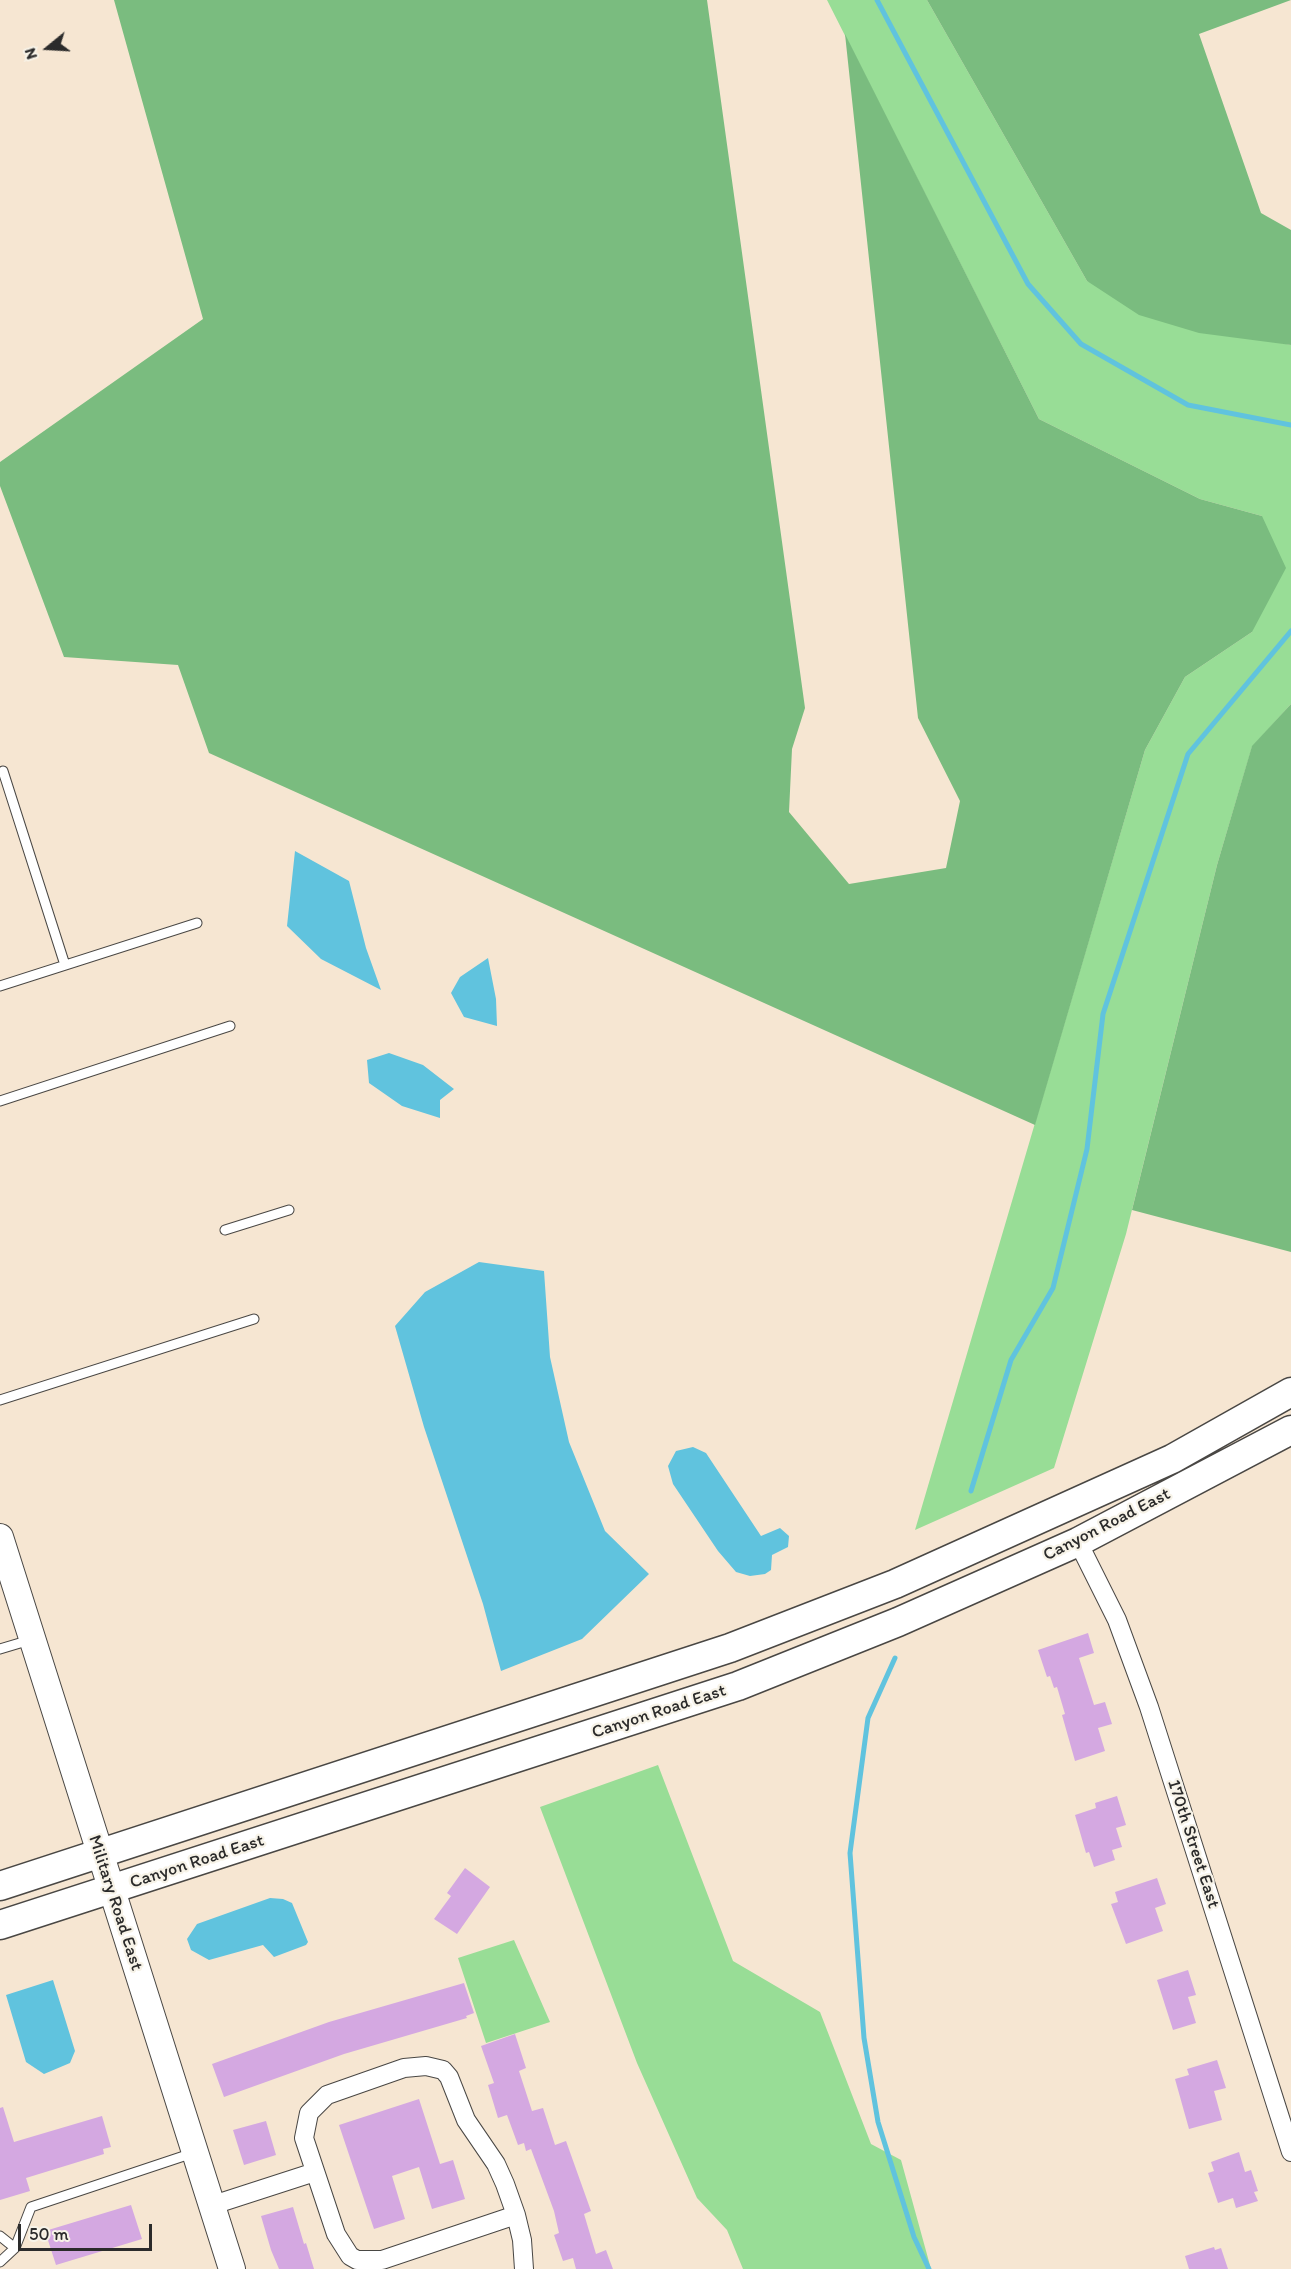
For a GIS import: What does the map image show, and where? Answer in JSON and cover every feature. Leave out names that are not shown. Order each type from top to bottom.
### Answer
[{"type":"main road","name":"Canyon Road East","points":[[0,1886],[729,1648],[895,1584],[1172,1459],[1291,1392]]},
{"type":"main road","name":"Canyon Road East","points":[[0,1925],[738,1686],[898,1622],[1078,1542],[1291,1430]]},
{"type":"main road","points":[[1078,1542],[1076,1533],[1084,1518],[1172,1459]]},
{"type":"street","name":"Military Road East","points":[[0,1537],[6,1578],[32,1639],[232,2269]]},
{"type":"street","name":"170th Street East","points":[[1078,1542],[1117,1620],[1149,1707],[1291,2152]]},
{"type":"street","points":[[516,2215],[382,2260],[363,2262],[350,2256],[336,2234],[304,2138],[309,2113],[327,2095],[404,2068],[426,2066],[443,2070],[449,2077],[466,2120],[496,2164],[516,2215],[522,2240],[524,2269]]},
{"type":"street","points":[[213,2205],[315,2172]]},
{"type":"lane","points":[[3,771],[65,965]]},
{"type":"lane","points":[[0,986],[197,923]]},
{"type":"lane","points":[[0,1101],[230,1026]]},
{"type":"lane","points":[[225,1230],[289,1210]]},
{"type":"lane","points":[[0,1400],[254,1319]]},
{"type":"lane","points":[[0,1649],[32,1639]]},
{"type":"lane","points":[[0,2262],[15,2248],[31,2207],[196,2152]]},
{"type":"lane","points":[[0,2236],[15,2248]]},
{"type":"green space","points":[[114,0],[707,0],[805,708],[792,749],[789,812],[849,884],[946,868],[960,801],[918,718],[845,34],[1039,419],[1200,499],[1262,516],[1286,568],[1252,632],[1185,677],[1145,750],[1035,1125],[209,753],[178,665],[64,657],[0,486],[0,462],[203,319]]},
{"type":"green space","points":[[827,0],[927,0],[1087,281],[1267,340],[1291,345],[1291,704],[1252,747],[1217,865],[1126,1234],[1054,1468],[915,1530],[1145,750],[1185,677],[1252,632],[1262,516],[1200,499],[1039,419]]},
{"type":"green space","points":[[927,0],[1291,0],[1199,34],[1261,213],[1291,230],[1291,345],[1199,333],[1139,315],[1087,281]]},
{"type":"green space","points":[[1291,704],[1291,1252],[1132,1210],[1217,865],[1252,746]]},
{"type":"green space","points":[[658,1765],[733,1961],[820,2012],[871,2144],[901,2160],[931,2269],[743,2269],[727,2230],[697,2198],[637,2063],[540,1807]]},
{"type":"green space","points":[[514,1940],[550,2022],[486,2043],[458,1958]]},
{"type":"water","points":[[295,851],[349,881],[366,948],[381,990],[321,959],[287,926]]},
{"type":"water","points":[[488,958],[496,999],[497,1026],[464,1017],[451,993],[460,977]]},
{"type":"water","points":[[389,1053],[423,1065],[454,1089],[440,1100],[440,1118],[402,1106],[369,1083],[367,1060]]},
{"type":"water","points":[[479,1262],[544,1271],[550,1357],[569,1442],[605,1531],[649,1574],[582,1639],[501,1671],[483,1604],[424,1427],[395,1326],[425,1292]]},
{"type":"water","points":[[693,1447],[706,1453],[761,1536],[780,1528],[789,1536],[788,1547],[772,1555],[771,1570],[765,1574],[750,1576],[736,1572],[718,1551],[673,1484],[668,1466],[676,1451]]},
{"type":"water","points":[[270,1898],[283,1899],[292,1903],[308,1942],[306,1945],[274,1957],[263,1945],[209,1960],[191,1950],[187,1939],[197,1924]]},
{"type":"water","points":[[53,1980],[75,2051],[70,2063],[44,2074],[26,2062],[6,1995]]},
{"type":"building","points":[[1088,1633],[1094,1653],[1079,1658],[1094,1705],[1105,1702],[1112,1724],[1098,1728],[1105,1751],[1075,1761],[1057,1687],[1054,1688],[1050,1676],[1047,1677],[1038,1650]]},
{"type":"building","points":[[1117,1796],[1126,1825],[1116,1828],[1122,1847],[1112,1850],[1115,1860],[1094,1867],[1089,1852],[1086,1853],[1075,1815],[1096,1808],[1095,1803]]},
{"type":"building","points":[[465,1868],[490,1887],[457,1934],[434,1919],[451,1896],[447,1893]]},
{"type":"building","points":[[1157,1878],[1166,1904],[1155,1908],[1163,1931],[1126,1944],[1111,1904],[1118,1902],[1115,1892]]},
{"type":"building","points":[[1188,1970],[1196,1995],[1188,1997],[1196,2023],[1173,2030],[1157,1980]]},
{"type":"building","points":[[464,1983],[474,2013],[466,2016],[467,2018],[344,2054],[224,2097],[212,2064],[329,2022]]},
{"type":"building","points":[[515,2034],[526,2068],[519,2071],[532,2111],[543,2108],[555,2145],[566,2141],[591,2211],[584,2214],[596,2254],[606,2250],[613,2269],[576,2269],[573,2258],[563,2261],[554,2235],[559,2233],[554,2211],[531,2149],[526,2151],[524,2143],[518,2145],[507,2115],[498,2118],[488,2085],[494,2083],[481,2046]]},
{"type":"building","points":[[1217,2060],[1226,2088],[1214,2091],[1222,2120],[1189,2129],[1175,2079],[1189,2075],[1187,2069]]},
{"type":"building","points":[[419,2099],[440,2164],[453,2160],[465,2199],[432,2209],[419,2167],[392,2176],[405,2219],[374,2229],[339,2125]]},
{"type":"building","points":[[3,2107],[14,2142],[102,2116],[111,2147],[103,2149],[104,2154],[26,2178],[30,2191],[0,2200],[0,2108]]},
{"type":"building","points":[[266,2121],[276,2155],[244,2165],[233,2130]]},
{"type":"building","points":[[1239,2152],[1245,2172],[1251,2170],[1258,2191],[1254,2192],[1258,2201],[1236,2208],[1233,2198],[1218,2203],[1208,2173],[1214,2171],[1211,2162]]},
{"type":"building","points":[[131,2205],[142,2239],[56,2265],[45,2231]]},
{"type":"building","points":[[293,2207],[314,2269],[279,2269],[271,2250],[261,2216]]},
{"type":"building","points":[[1214,2247],[1215,2250],[1221,2248],[1228,2269],[1189,2269],[1185,2256]]},
{"type":"waterway","points":[[877,0],[1028,284],[1081,344],[1188,405],[1291,425]]},
{"type":"waterway","points":[[971,1491],[1011,1360],[1053,1288],[1087,1149],[1103,1014],[1188,754],[1291,631]]},
{"type":"waterway","points":[[895,1658],[868,1718],[850,1853],[864,2038],[878,2122],[914,2237],[929,2269]]}]
